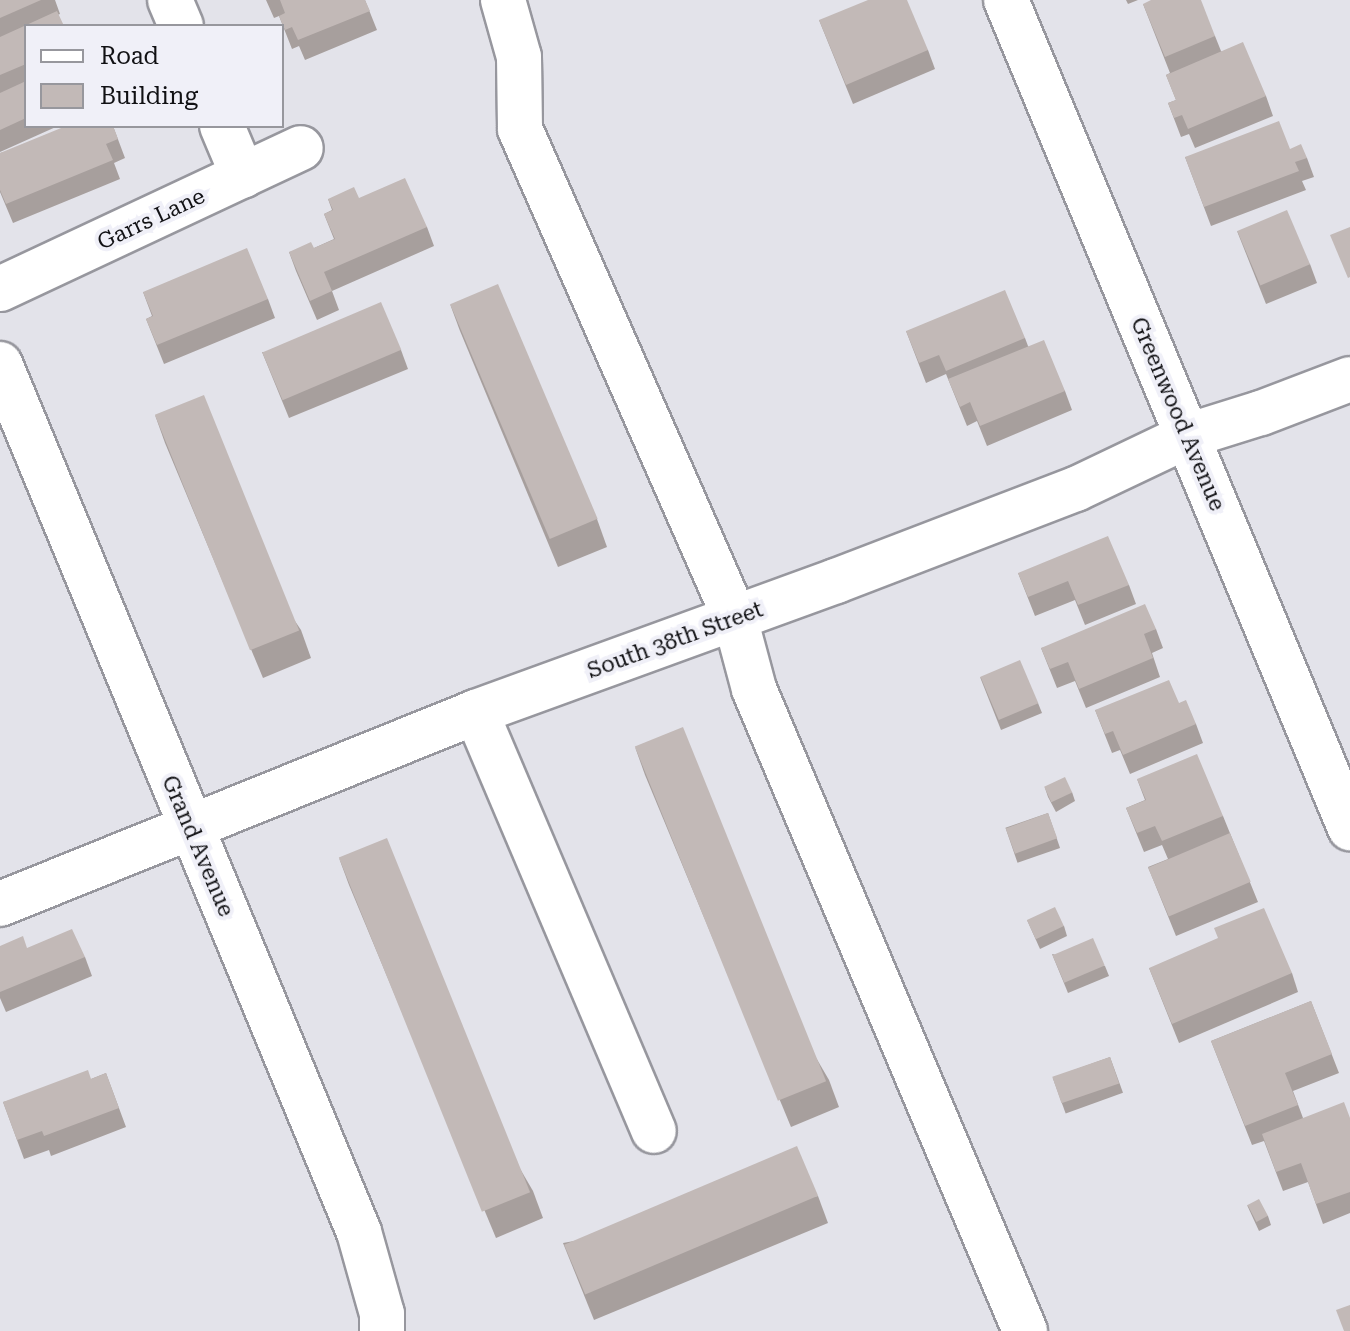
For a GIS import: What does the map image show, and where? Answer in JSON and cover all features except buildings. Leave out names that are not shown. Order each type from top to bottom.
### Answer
[{"type":"street","points":[[170,0],[180,24]]},
{"type":"street","points":[[503,0],[519,57],[520,129],[735,618],[754,689],[1025,1331]]},
{"type":"street","name":"Greenwood Avenue","points":[[1006,0],[1350,828]]},
{"type":"street","points":[[223,128],[243,176]]},
{"type":"street","name":"Garrs Lane","points":[[0,289],[301,148]]},
{"type":"street","name":"Grand Avenue","points":[[0,364],[359,1232],[382,1314],[382,1331]]},
{"type":"street","name":"South 38th Street","points":[[0,904],[476,712],[1076,489],[1187,436],[1261,413],[1350,379]]},
{"type":"street","points":[[476,712],[654,1131]]}]
